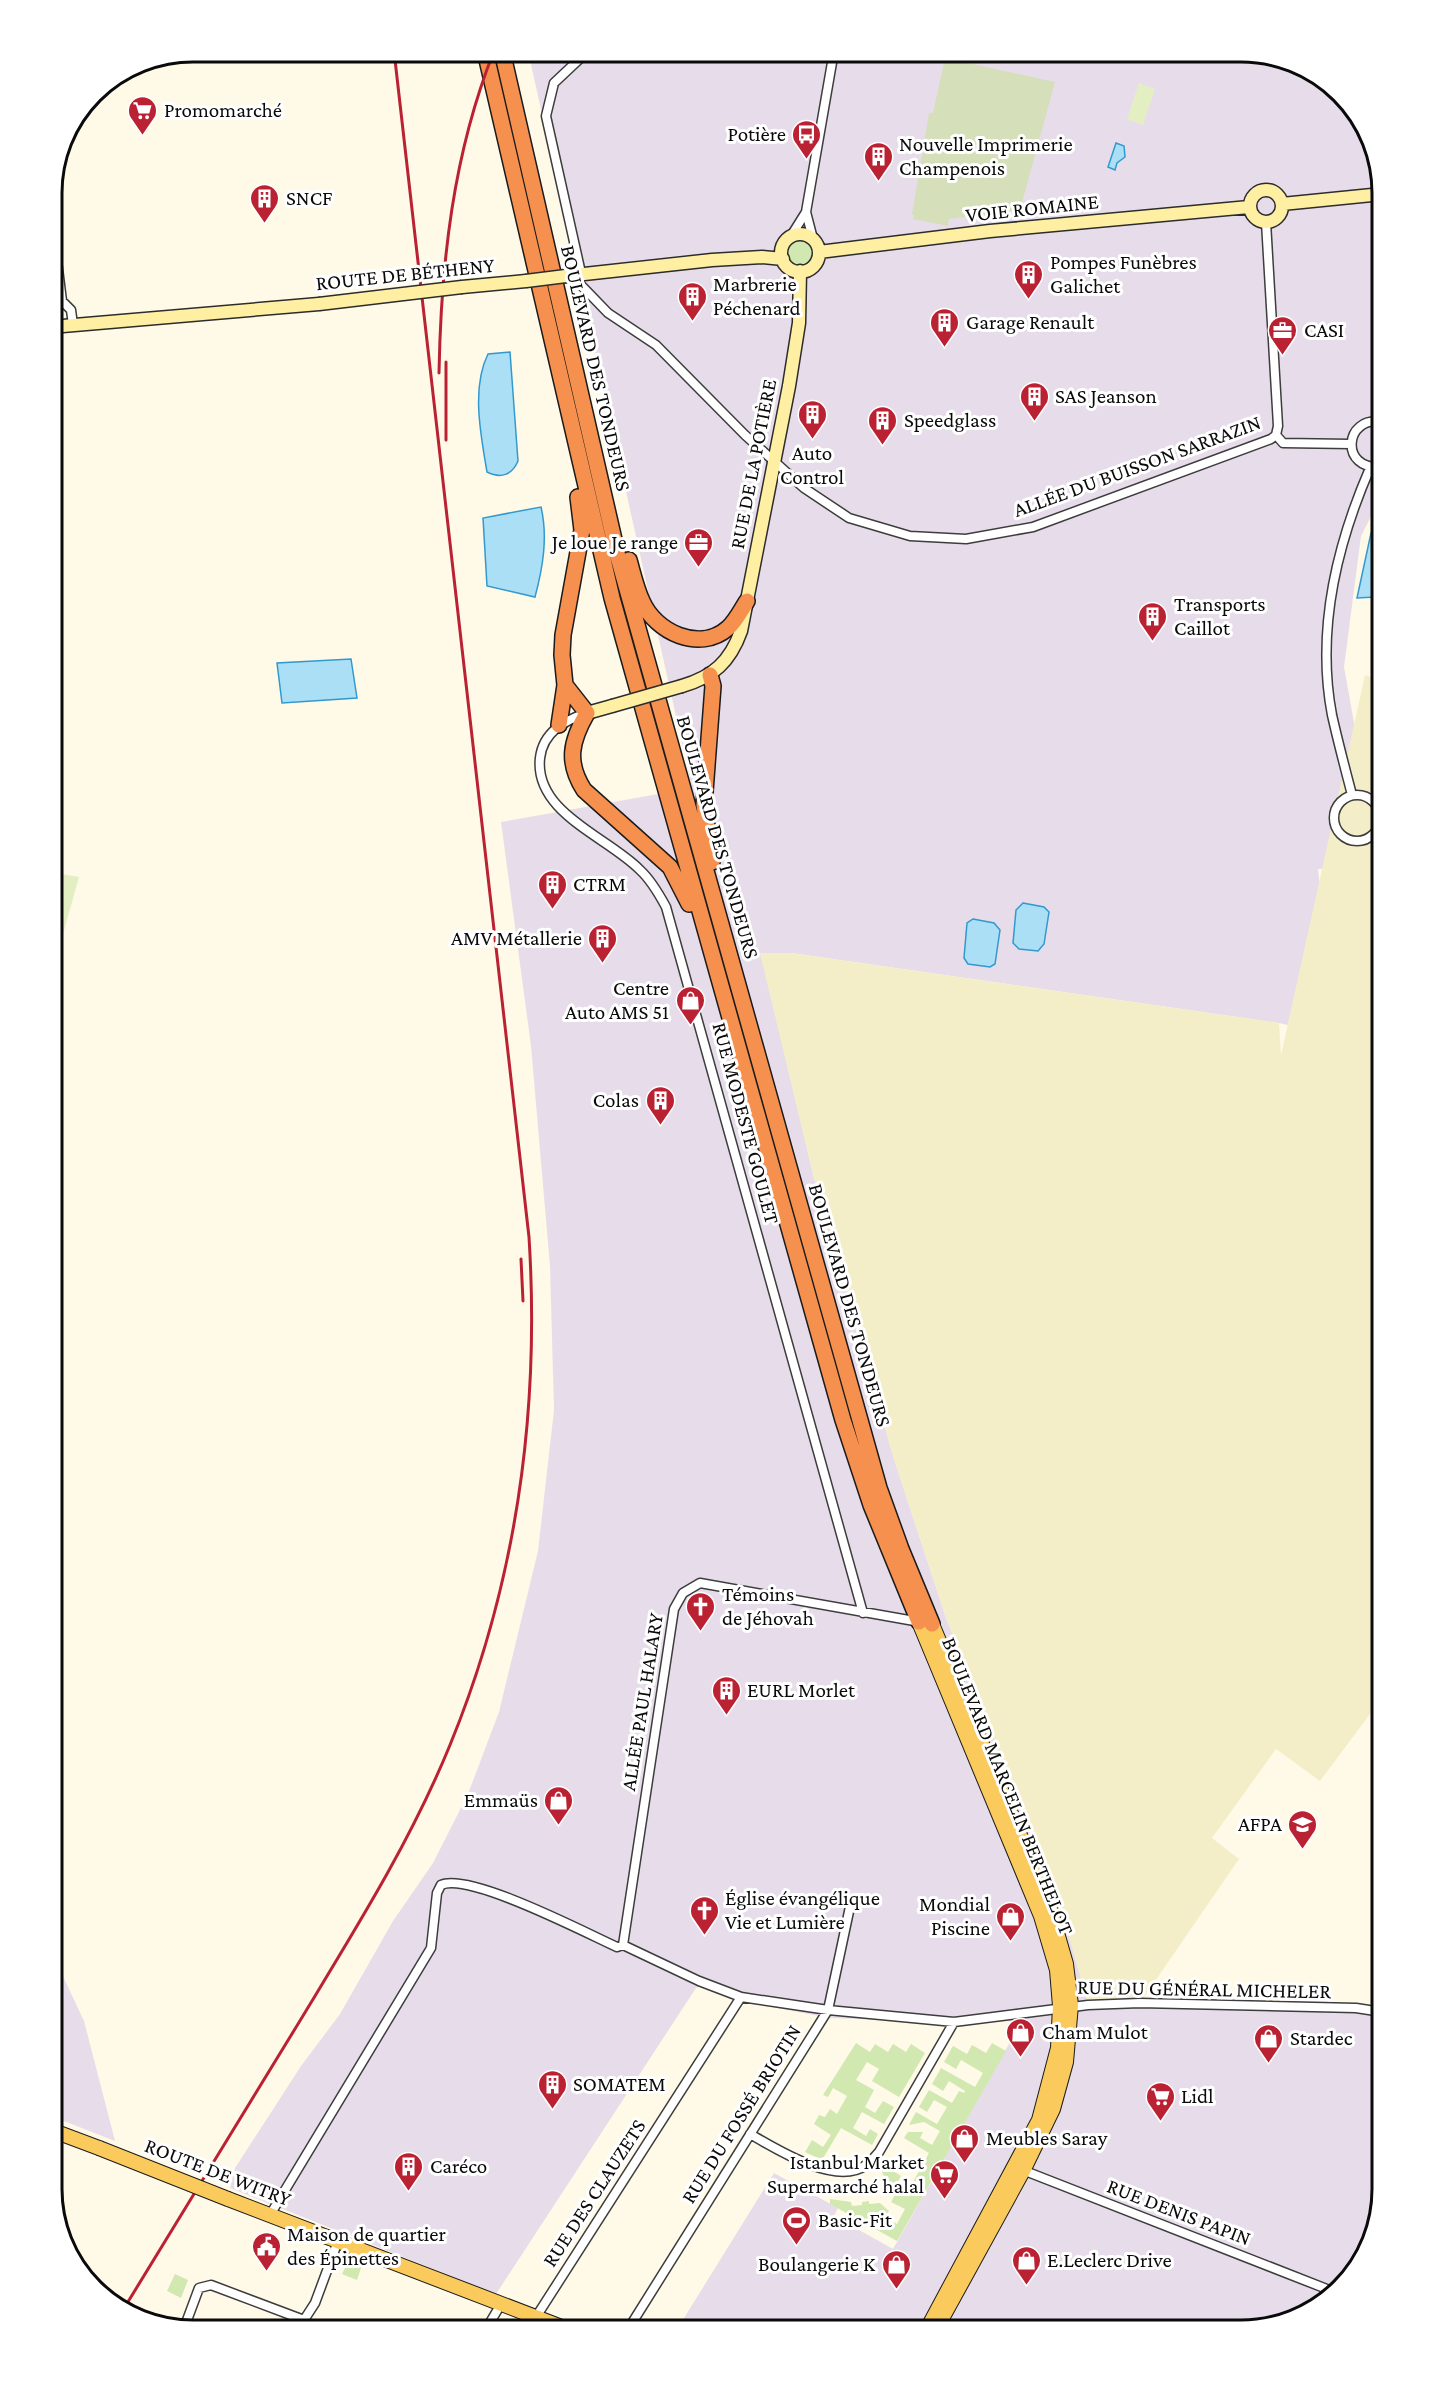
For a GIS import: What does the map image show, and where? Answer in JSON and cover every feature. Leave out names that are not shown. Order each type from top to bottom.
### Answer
[{"type":"highway","name":"BOULEVARD DES TONDEURS","points":[[488,62],[612,598],[775,1180],[858,1466],[926,1623]]},
{"type":"highway","name":"BOULEVARD DES TONDEURS","points":[[505,62],[618,557],[879,1488],[926,1623]]},
{"type":"highway","points":[[559,374],[562,422],[581,512],[582,530],[563,635],[565,685],[559,725]]},
{"type":"highway","points":[[590,436],[642,602],[653,618],[678,635],[696,639],[714,637],[728,628],[747,601]]},
{"type":"highway","points":[[710,675],[713,686],[704,805],[712,860],[735,951],[741,994]]},
{"type":"highway","points":[[565,685],[587,713],[575,733],[571,748],[575,777],[584,790],[657,853],[678,879],[693,917],[751,1122],[775,1180]]},
{"type":"main road","points":[[1265,189],[1276,192],[1282,204],[1276,219],[1266,222],[1257,220],[1249,207],[1252,197],[1265,189]]},
{"type":"main road","points":[[1282,204],[1372,195]]},
{"type":"main road","name":"VOIE ROMAINE","points":[[819,252],[990,231],[1249,207]]},
{"type":"main road","points":[[805,234],[813,239],[819,252],[816,263],[800,272],[790,268],[783,259],[787,241],[805,234]]},
{"type":"main road","name":"ROUTE DE BÉTHENY","points":[[762,257],[787,241]]},
{"type":"main road","name":"ROUTE DE BÉTHENY","points":[[62,326],[319,304],[580,273],[762,257],[783,259]]},
{"type":"main road","name":"RUE DE LA POTIÈRE","points":[[710,675],[727,660],[735,649],[741,631],[799,323],[800,272]]},
{"type":"main road","points":[[587,713],[682,686],[710,675]]},
{"type":"main road","name":"BOULEVARD MARCELIN BERTHELOT","points":[[926,1623],[1041,1916],[1066,2006],[1049,2087],[1039,2120],[1019,2168],[941,2320]]},
{"type":"main road","name":"ROUTE DE WITRY","points":[[62,2134],[544,2320]]},
{"type":"main road","name":"BOULEVARD MARCELIN BERTHELOT","points":[[932,2320],[1019,2168]]},
{"type":"street","points":[[577,62],[555,83],[546,116],[580,273]]},
{"type":"street","points":[[787,241],[806,212],[832,62]]},
{"type":"street","points":[[806,212],[813,239]]},
{"type":"street","points":[[1266,222],[1278,426],[1276,435],[1283,443],[1351,444]]},
{"type":"street","name":"ALLÉE DU BUISSON SARRAZIN","points":[[566,276],[578,282],[608,313],[656,345],[745,435],[804,488],[849,518],[910,536],[966,540],[1033,527],[1271,439],[1276,435]]},
{"type":"street","points":[[62,301],[71,310],[73,325]]},
{"type":"street","points":[[1352,795],[1332,713],[1327,657],[1329,615],[1337,562],[1353,508],[1370,468],[1360,463],[1353,455],[1351,444],[1353,435],[1361,425],[1372,421]]},
{"type":"street","points":[[559,725],[587,713]]},
{"type":"street","name":"RUE MODESTE GOULET","points":[[559,725],[541,751],[539,768],[544,788],[554,804],[639,869],[666,907],[863,1613]]},
{"type":"street","points":[[1372,802],[1363,796],[1352,795],[1340,803],[1335,810],[1335,823],[1340,834],[1351,841],[1362,842],[1372,834]]},
{"type":"street","name":"ALLÉE PAUL HALARY","points":[[622,1945],[674,1609],[682,1593],[700,1583],[926,1623]]},
{"type":"street","points":[[270,2215],[431,1948],[437,1893],[441,1885],[447,1882],[458,1882],[542,1911],[617,1947],[622,1945],[699,1981],[741,1997]]},
{"type":"street","name":"RUE DU FOSSÉ BRIOTIN","points":[[634,2320],[828,2010],[851,1902]]},
{"type":"street","name":"RUE DU GÉNÉRAL MICHELER","points":[[741,1997],[828,2010],[954,2022],[1066,2006],[1192,2004],[1356,2008],[1372,2010]]},
{"type":"street","name":"RUE DES CLAUZETS","points":[[536,2317],[741,1997]]},
{"type":"street","points":[[750,2134],[785,2154],[817,2168],[842,2172],[865,2167],[879,2152],[954,2022]]},
{"type":"street","name":"RUE DENIS PAPIN","points":[[1019,2168],[1326,2289]]},
{"type":"street","points":[[187,2320],[199,2288],[203,2285],[211,2285],[304,2320],[315,2302],[338,2241]]},
{"type":"street","points":[[492,2320],[501,2304]]},
{"type":"shaded area","points":[[530,62],[1249,62],[1283,68],[1327,94],[1349,120],[1365,150],[1372,192],[1372,515],[1361,536],[1344,667],[1372,823],[1372,867],[1318,869],[1336,1036],[1279,1023],[791,953],[761,954],[814,1178],[894,1459],[946,1618],[1066,1900],[1088,2004],[1372,2012],[1372,2190],[1362,2240],[1339,2276],[1327,2288],[1283,2314],[1240,2320],[683,2320],[774,2173],[838,2208],[834,2216],[893,2249],[1022,2021],[954,2022],[829,2018],[747,2002],[700,1986],[696,1988],[496,2294],[230,2188],[235,2168],[301,2066],[340,2014],[393,1921],[433,1863],[468,1794],[499,1712],[538,1551],[554,1410],[550,1266],[531,1046],[501,822],[692,788]]},
{"type":"shaded area","points":[[1365,675],[1372,677],[1372,1711],[1320,1781],[1276,1749],[1212,1838],[1239,1859],[1140,2003],[1088,2005],[1059,1901],[946,1618],[894,1459],[814,1178],[760,953],[791,953],[1279,1023],[1281,1055]]},
{"type":"shaded area","points":[[62,1974],[84,2021],[115,2141],[62,2120]]},
{"type":"green space","points":[[944,62],[963,62],[1055,82],[1020,210],[949,219],[948,226],[913,219],[929,113],[933,113]]},
{"type":"green space","points":[[1139,83],[1155,89],[1143,125],[1127,119]]},
{"type":"green space","points":[[801,240],[810,244],[814,253],[810,262],[801,266],[792,262],[788,253],[792,244]]},
{"type":"green space","points":[[62,874],[79,877],[62,938]]},
{"type":"green space","points":[[856,2043],[870,2052],[875,2044],[888,2052],[893,2044],[906,2052],[911,2044],[925,2053],[899,2097],[872,2081],[879,2069],[867,2062],[856,2080],[874,2090],[865,2107],[875,2113],[883,2101],[894,2107],[884,2124],[862,2112],[853,2128],[866,2136],[870,2129],[878,2134],[872,2145],[841,2128],[822,2160],[805,2152],[812,2140],[823,2147],[831,2135],[814,2124],[819,2115],[825,2117],[830,2109],[837,2114],[847,2096],[833,2088],[828,2097],[823,2095]]},
{"type":"green space","points":[[992,2043],[1006,2051],[897,2241],[830,2204],[830,2199],[851,2202],[852,2206],[862,2205],[862,2202],[869,2201],[869,2204],[880,2203],[889,2211],[885,2217],[897,2224],[905,2209],[891,2202],[895,2195],[891,2192],[882,2172],[885,2166],[901,2176],[896,2185],[908,2191],[929,2153],[904,2138],[908,2132],[923,2132],[920,2138],[932,2145],[940,2131],[924,2122],[909,2125],[916,2112],[937,2124],[947,2107],[934,2100],[927,2112],[919,2107],[929,2090],[952,2103],[959,2091],[964,2093],[965,2091],[949,2081],[943,2091],[932,2084],[941,2068],[975,2087],[983,2073],[961,2060],[956,2069],[944,2062],[953,2046],[967,2054],[972,2045],[986,2053]]},
{"type":"green space","points":[[349,2260],[362,2265],[357,2280],[342,2274]]},
{"type":"green space","points":[[175,2274],[188,2280],[181,2298],[167,2291]]},
{"type":"water","points":[[1116,143],[1124,146],[1125,157],[1117,163],[1115,170],[1108,167]]},
{"type":"water","points":[[510,352],[518,461],[513,470],[497,475],[487,472],[479,412],[480,382],[488,354]]},
{"type":"water","points":[[541,507],[544,552],[535,597],[487,586],[483,518]]},
{"type":"water","points":[[1372,531],[1372,597],[1357,598]]},
{"type":"water","points":[[351,659],[357,698],[282,703],[277,663]]},
{"type":"water","points":[[1023,903],[1044,907],[1049,912],[1044,944],[1038,951],[1019,949],[1013,943],[1016,910]]},
{"type":"water","points":[[973,919],[994,923],[1000,930],[995,964],[990,967],[968,964],[964,958],[967,923]]},
{"type":"railway","points":[[128,2303],[360,1922],[399,1852],[434,1781],[473,1684],[492,1622],[507,1559],[526,1432],[531,1367],[529,1237],[395,62]]},
{"type":"railway","points":[[439,373],[446,250],[452,209],[468,129],[490,62]]},
{"type":"railway","points":[[446,362],[446,440]]},
{"type":"railway","points":[[521,1259],[523,1301]]},
{"type":"place","name":"Promomarché","points":[[143,136]]},
{"type":"place","name":"Potière","points":[[807,160]]},
{"type":"place","name":"Nouvelle Imprimerie Champenois","points":[[878,182]]},
{"type":"place","name":"SNCF","points":[[265,224]]},
{"type":"place","name":"Pompes Funèbres Galichet","points":[[1029,300]]},
{"type":"place","name":"Marbrerie Péchenard","points":[[692,322]]},
{"type":"place","name":"Garage Renault","points":[[945,348]]},
{"type":"place","name":"CASI","points":[[1283,356]]},
{"type":"place","name":"SAS Jeanson","points":[[1034,422]]},
{"type":"place","name":"Auto Control","points":[[812,440]]},
{"type":"place","name":"Speedglass","points":[[883,446]]},
{"type":"place","name":"Je loue Je range","points":[[699,568]]},
{"type":"place","name":"Transports Caillot","points":[[1153,642]]},
{"type":"place","name":"CTRM","points":[[552,910]]},
{"type":"place","name":"AMV Métallerie","points":[[603,964]]},
{"type":"place","name":"Centre Auto AMS 51","points":[[690,1026]]},
{"type":"place","name":"Colas","points":[[660,1126]]},
{"type":"place","name":"Témoins de Jéhovah","points":[[701,1632]]},
{"type":"place","name":"EURL Morlet","points":[[726,1716]]},
{"type":"place","name":"Emmaüs","points":[[559,1826]]},
{"type":"place","name":"AFPA","points":[[1303,1850]]},
{"type":"place","name":"Église évangélique Vie et Lumière","points":[[704,1936]]},
{"type":"place","name":"Mondial Piscine","points":[[1011,1942]]},
{"type":"place","name":"Cham Mulot","points":[[1021,2058]]},
{"type":"place","name":"Stardec","points":[[1269,2064]]},
{"type":"place","name":"SOMATEM","points":[[552,2110]]},
{"type":"place","name":"Lidl","points":[[1160,2122]]},
{"type":"place","name":"Meubles Saray","points":[[965,2164]]},
{"type":"place","name":"Caréco","points":[[409,2192]]},
{"type":"place","name":"Istanbul Market Supermarché halal","points":[[945,2200]]},
{"type":"place","name":"Basic-Fit","points":[[797,2246]]},
{"type":"place","name":"Maison de quartier des Épinettes","points":[[266,2272]]},
{"type":"place","name":"E.Leclerc Drive","points":[[1026,2286]]},
{"type":"place","name":"Boulangerie K","points":[[896,2290]]}]
